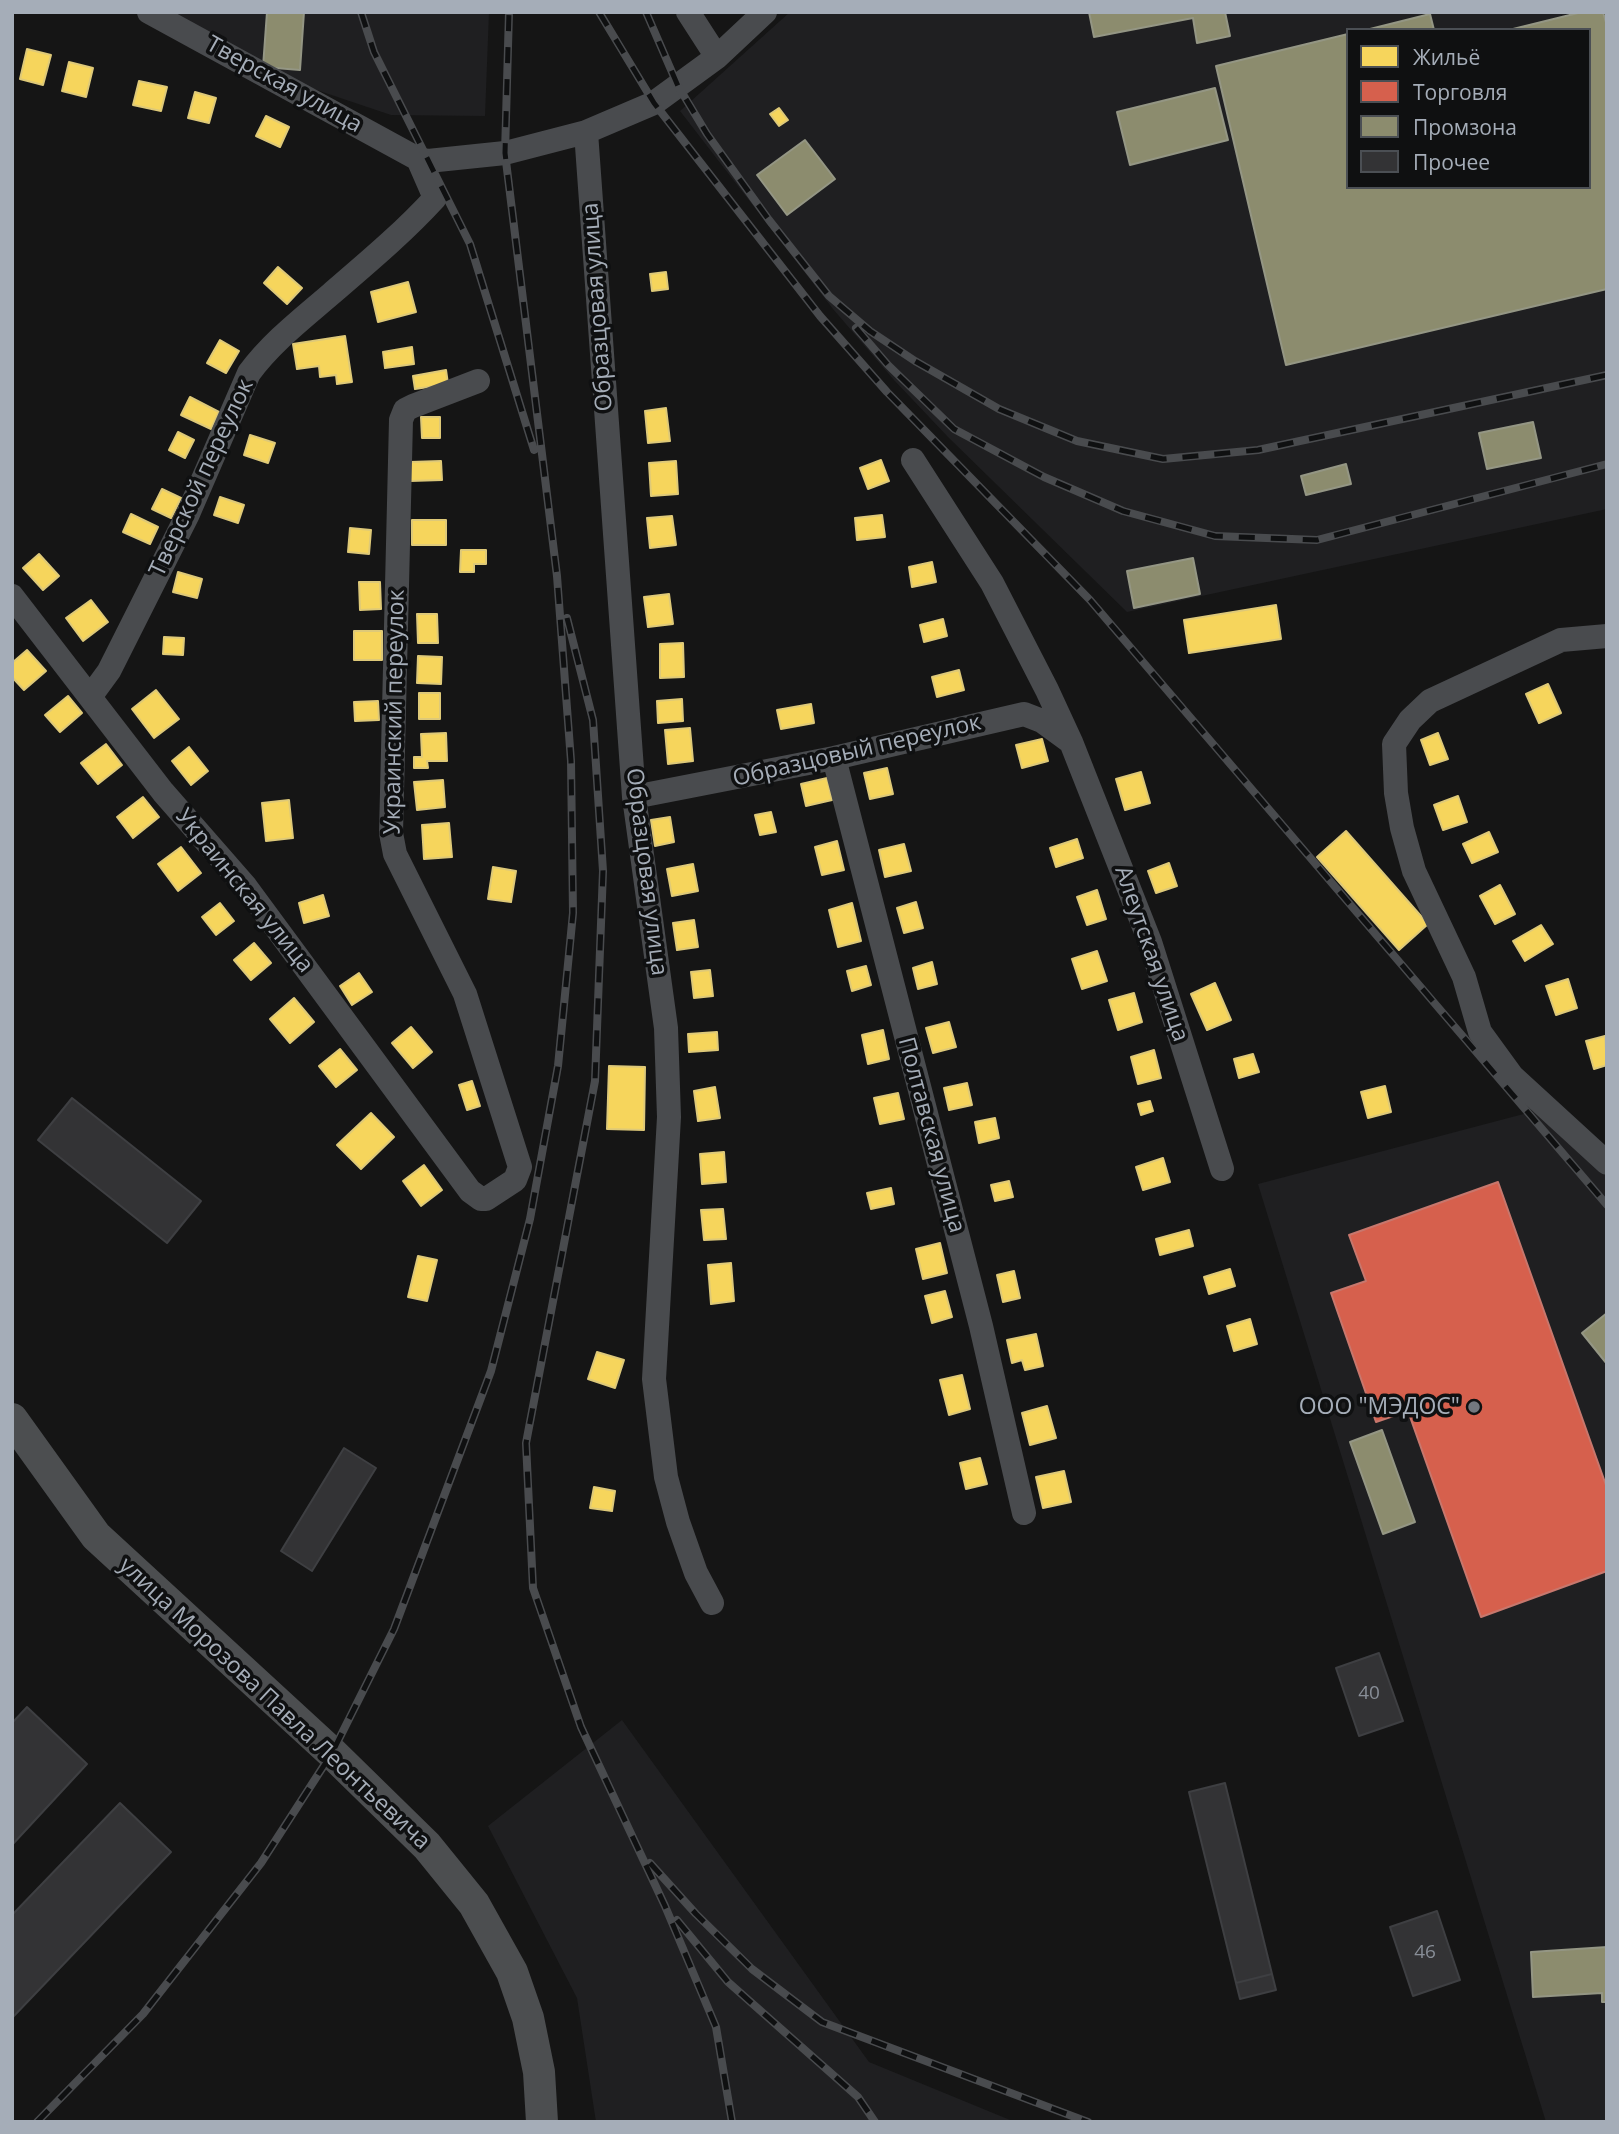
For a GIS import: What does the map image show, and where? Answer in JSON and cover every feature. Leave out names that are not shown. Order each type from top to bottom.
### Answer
[{"type":"main road","name":"улица Морозова Павла Леонтьевича","points":[[12,1419],[96,1536],[332,1753],[427,1846],[474,1904],[512,1972],[528,2018],[539,2072],[542,2122]]},
{"type":"street","name":"Тверская улица","points":[[149,12],[418,159]]},
{"type":"street","points":[[688,12],[717,57]]},
{"type":"street","points":[[418,159],[428,161],[505,153],[586,132],[654,103],[717,57],[765,12]]},
{"type":"street","name":"Образцовая улица","points":[[586,132],[634,797],[666,1028],[669,1117],[654,1378],[666,1477],[696,1573],[712,1603]]},
{"type":"street","name":"Тверской переулок","points":[[90,697],[109,671],[188,514],[249,373],[286,332],[403,232],[435,198],[418,159]]},
{"type":"street","name":"Украинский переулок","points":[[470,1191],[481,1199],[486,1199],[516,1180],[520,1167],[465,994],[395,853],[391,833],[401,420],[405,410],[412,405],[478,381]]},
{"type":"street","name":"Алеутская улица","points":[[912,460],[992,583],[1071,742],[1150,942],[1222,1169]]},
{"type":"street","name":"Украинская улица","points":[[12,596],[163,792],[246,887],[470,1191]]},
{"type":"street","points":[[1607,636],[1561,640],[1430,701],[1410,720],[1394,744],[1396,793],[1414,871],[1464,976],[1480,1032],[1512,1076],[1607,1163]]},
{"type":"street","name":"Образцовый переулок","points":[[634,797],[834,758],[1024,713],[1042,721],[1071,742]]},
{"type":"street","name":"Полтавская улица","points":[[834,758],[981,1326],[1024,1513]]},
{"type":"shaded area","points":[[150,12],[489,12],[485,116],[391,115],[278,77]]},
{"type":"shaded area","points":[[790,12],[1607,12],[1607,509],[1127,612],[948,437],[833,309],[680,111]]},
{"type":"shaded area","points":[[1535,1111],[1607,1171],[1607,2122],[1546,2122],[1258,1184]]},
{"type":"shaded area","points":[[622,1720],[869,2062],[1015,2122],[596,2122],[577,1998],[488,1826]]},
{"type":"building: Жильё","points":[[27,49],[51,55],[43,85],[20,79]]},
{"type":"building: Жильё","points":[[69,62],[93,68],[86,97],[62,91]]},
{"type":"building: Жильё","points":[[139,81],[167,87],[161,111],[133,105]]},
{"type":"building: Жильё","points":[[195,92],[216,98],[209,123],[188,118]]},
{"type":"building: Жильё","points":[[779,108],[788,120],[779,126],[770,114]]},
{"type":"building: Жильё","points":[[266,116],[289,127],[280,147],[256,136]]},
{"type":"building: Жильё","points":[[278,267],[302,288],[287,304],[264,283]]},
{"type":"building: Жильё","points":[[666,272],[668,289],[652,291],[650,274]]},
{"type":"building: Жильё","points":[[408,282],[416,312],[378,322],[371,292]]},
{"type":"building: Жильё","points":[[345,336],[352,382],[337,384],[336,375],[320,377],[319,366],[297,369],[293,344]]},
{"type":"building: Жильё","points":[[220,340],[239,351],[226,373],[207,363]]},
{"type":"building: Жильё","points":[[412,347],[414,364],[385,368],[383,352]]},
{"type":"building: Жильё","points":[[446,370],[448,384],[415,389],[413,376]]},
{"type":"building: Жильё","points":[[190,397],[219,412],[211,429],[181,415]]},
{"type":"building: Жильё","points":[[666,408],[670,441],[648,443],[645,411]]},
{"type":"building: Жильё","points":[[421,417],[440,417],[440,438],[422,438]]},
{"type":"building: Жильё","points":[[178,432],[194,440],[185,458],[169,450]]},
{"type":"building: Жильё","points":[[250,435],[275,443],[268,463],[244,455]]},
{"type":"building: Жильё","points":[[881,460],[889,481],[868,489],[860,468]]},
{"type":"building: Жильё","points":[[441,461],[442,480],[410,481],[410,462]]},
{"type":"building: Жильё","points":[[676,461],[678,494],[651,496],[649,463]]},
{"type":"building: Жильё","points":[[162,489],[181,498],[171,518],[152,509]]},
{"type":"building: Жильё","points":[[220,497],[244,505],[238,523],[214,515]]},
{"type":"building: Жильё","points":[[131,514],[158,527],[150,544],[123,532]]},
{"type":"building: Жильё","points":[[882,515],[885,537],[857,540],[855,518]]},
{"type":"building: Жильё","points":[[672,516],[676,545],[650,548],[647,518]]},
{"type":"building: Жильё","points":[[412,520],[446,520],[446,545],[412,545]]},
{"type":"building: Жильё","points":[[350,528],[371,530],[369,554],[348,552]]},
{"type":"building: Жильё","points":[[461,550],[486,550],[486,564],[474,564],[474,572],[460,572]]},
{"type":"building: Жильё","points":[[39,554],[59,576],[43,590],[23,568]]},
{"type":"building: Жильё","points":[[932,562],[936,582],[912,587],[909,567]]},
{"type":"building: Жильё","points":[[178,572],[202,579],[197,598],[173,592]]},
{"type":"building: Жильё","points":[[359,582],[380,582],[381,609],[360,610]]},
{"type":"building: Жильё","points":[[669,594],[673,624],[648,627],[644,597]]},
{"type":"building: Жильё","points":[[91,600],[108,622],[83,641],[66,618]]},
{"type":"building: Жильё","points":[[1276,605],[1281,639],[1189,653],[1184,620]]},
{"type":"building: Жильё","points":[[417,614],[437,614],[438,643],[418,643]]},
{"type":"building: Жильё","points":[[943,619],[947,636],[924,642],[920,625]]},
{"type":"building: Жильё","points":[[354,631],[382,631],[382,660],[354,660]]},
{"type":"building: Жильё","points":[[164,637],[184,638],[183,655],[163,654]]},
{"type":"building: Жильё","points":[[683,643],[684,677],[660,678],[660,644]]},
{"type":"building: Жильё","points":[[27,650],[46,671],[24,690],[12,677],[12,663]]},
{"type":"building: Жильё","points":[[418,656],[442,657],[441,684],[417,683]]},
{"type":"building: Жильё","points":[[959,670],[964,690],[937,697],[932,677]]},
{"type":"building: Жильё","points":[[1548,684],[1561,713],[1539,723],[1526,694]]},
{"type":"building: Жильё","points":[[156,690],[179,719],[154,738],[132,709]]},
{"type":"building: Жильё","points":[[419,693],[440,693],[440,719],[419,719]]},
{"type":"building: Жильё","points":[[68,696],[82,713],[60,732],[45,715]]},
{"type":"building: Жильё","points":[[682,699],[683,721],[658,723],[657,701]]},
{"type":"building: Жильё","points":[[378,701],[379,720],[355,721],[354,702]]},
{"type":"building: Жильё","points":[[811,704],[814,723],[781,729],[777,710]]},
{"type":"building: Жильё","points":[[690,728],[693,761],[668,764],[665,730]]},
{"type":"building: Жильё","points":[[446,733],[447,761],[427,761],[428,768],[414,768],[414,757],[422,757],[421,734]]},
{"type":"building: Жильё","points":[[1438,733],[1448,759],[1430,765],[1421,740]]},
{"type":"building: Жильё","points":[[1042,739],[1048,761],[1022,768],[1016,745]]},
{"type":"building: Жильё","points":[[106,744],[122,765],[98,784],[81,763]]},
{"type":"building: Жильё","points":[[189,747],[208,771],[191,785],[172,761]]},
{"type":"building: Жильё","points":[[887,768],[893,794],[870,799],[864,773]]},
{"type":"building: Жильё","points":[[1141,772],[1150,803],[1125,810],[1116,779]]},
{"type":"building: Жильё","points":[[827,778],[832,800],[806,806],[801,784]]},
{"type":"building: Жильё","points":[[443,780],[445,807],[417,810],[414,782]]},
{"type":"building: Жильё","points":[[1458,796],[1467,822],[1443,830],[1434,805]]},
{"type":"building: Жильё","points":[[143,797],[159,817],[133,838],[117,817]]},
{"type":"building: Жильё","points":[[289,800],[293,838],[266,841],[262,803]]},
{"type":"building: Жильё","points":[[771,812],[776,832],[760,835],[755,815]]},
{"type":"building: Жильё","points":[[670,817],[674,842],[655,846],[651,820]]},
{"type":"building: Жильё","points":[[449,823],[452,857],[424,859],[422,825]]},
{"type":"building: Жильё","points":[[1346,831],[1428,924],[1399,950],[1317,857]]},
{"type":"building: Жильё","points":[[1489,832],[1498,852],[1472,863],[1463,844]]},
{"type":"building: Жильё","points":[[1077,839],[1083,858],[1056,867],[1050,848]]},
{"type":"building: Жильё","points":[[837,841],[844,870],[822,875],[815,847]]},
{"type":"building: Жильё","points":[[904,844],[911,871],[885,877],[879,850]]},
{"type":"building: Жильё","points":[[181,847],[201,873],[178,891],[158,864]]},
{"type":"building: Жильё","points":[[1169,863],[1177,886],[1156,893],[1148,871]]},
{"type":"building: Жильё","points":[[693,864],[698,891],[672,896],[667,869]]},
{"type":"building: Жильё","points":[[493,867],[516,871],[511,902],[488,899]]},
{"type":"building: Жильё","points":[[1500,885],[1515,914],[1495,924],[1480,896]]},
{"type":"building: Жильё","points":[[1097,890],[1106,919],[1087,925],[1077,897]]},
{"type":"building: Жильё","points":[[323,895],[329,916],[304,923],[299,903]]},
{"type":"building: Жильё","points":[[916,902],[923,928],[904,933],[897,908]]},
{"type":"building: Жильё","points":[[220,903],[234,921],[216,935],[202,917]]},
{"type":"building: Жильё","points":[[852,903],[861,941],[838,947],[829,910]]},
{"type":"building: Жильё","points":[[694,920],[698,947],[677,950],[673,923]]},
{"type":"building: Жильё","points":[[1541,925],[1553,944],[1525,961],[1513,941]]},
{"type":"building: Жильё","points":[[254,943],[271,963],[251,980],[234,960]]},
{"type":"building: Жильё","points":[[1097,951],[1107,981],[1082,989],[1072,959]]},
{"type":"building: Жильё","points":[[932,962],[937,984],[918,989],[913,968]]},
{"type":"building: Жильё","points":[[866,966],[871,985],[852,991],[847,971]]},
{"type":"building: Жильё","points":[[710,970],[713,996],[694,998],[691,972]]},
{"type":"building: Жильё","points":[[359,973],[372,992],[352,1005],[340,986]]},
{"type":"building: Жильё","points":[[1568,979],[1577,1008],[1556,1015],[1546,986]]},
{"type":"building: Жильё","points":[[1215,983],[1231,1020],[1207,1030],[1191,994]]},
{"type":"building: Жильё","points":[[1134,993],[1142,1022],[1118,1030],[1109,1000]]},
{"type":"building: Жильё","points":[[294,998],[314,1022],[290,1043],[270,1019]]},
{"type":"building: Жильё","points":[[949,1022],[956,1047],[933,1053],[926,1028]]},
{"type":"building: Жильё","points":[[411,1027],[432,1052],[413,1068],[392,1043]]},
{"type":"building: Жильё","points":[[883,1030],[889,1059],[868,1064],[862,1035]]},
{"type":"building: Жильё","points":[[717,1032],[718,1050],[689,1052],[688,1034]]},
{"type":"building: Жильё","points":[[1605,1036],[1607,1065],[1594,1069],[1586,1041]]},
{"type":"building: Жильё","points":[[340,1049],[357,1070],[336,1087],[319,1066]]},
{"type":"building: Жильё","points":[[1154,1050],[1161,1078],[1138,1084],[1131,1057]]},
{"type":"building: Жильё","points":[[1253,1054],[1259,1072],[1239,1078],[1234,1059]]},
{"type":"building: Жильё","points":[[609,1066],[645,1067],[644,1130],[607,1129]]},
{"type":"building: Жильё","points":[[472,1081],[480,1106],[467,1110],[459,1085]]},
{"type":"building: Жильё","points":[[967,1083],[972,1105],[949,1110],[944,1088]]},
{"type":"building: Жильё","points":[[1385,1086],[1391,1112],[1368,1118],[1361,1092]]},
{"type":"building: Жильё","points":[[715,1087],[720,1118],[698,1121],[694,1091]]},
{"type":"building: Жильё","points":[[898,1093],[904,1119],[880,1124],[874,1098]]},
{"type":"building: Жильё","points":[[1150,1101],[1153,1111],[1141,1115],[1138,1104]]},
{"type":"building: Жильё","points":[[371,1113],[394,1137],[361,1169],[337,1145]]},
{"type":"building: Жильё","points":[[995,1118],[999,1138],[979,1143],[975,1122]]},
{"type":"building: Жильё","points":[[724,1152],[726,1182],[702,1184],[700,1154]]},
{"type":"building: Жильё","points":[[1163,1158],[1170,1182],[1143,1190],[1136,1167]]},
{"type":"building: Жильё","points":[[424,1165],[442,1190],[421,1206],[403,1181]]},
{"type":"building: Жильё","points":[[1009,1181],[1013,1197],[995,1201],[991,1185]]},
{"type":"building: Жильё","points":[[891,1188],[894,1204],[871,1209],[867,1193]]},
{"type":"building: Жильё","points":[[723,1209],[726,1239],[704,1240],[701,1210]]},
{"type":"building: Жильё","points":[[1189,1230],[1193,1246],[1160,1255],[1156,1239]]},
{"type":"building: Жильё","points":[[940,1243],[947,1273],[923,1279],[916,1249]]},
{"type":"building: Жильё","points":[[418,1256],[437,1260],[427,1301],[408,1297]]},
{"type":"building: Жильё","points":[[731,1263],[734,1301],[711,1304],[708,1265]]},
{"type":"building: Жильё","points":[[1230,1269],[1235,1286],[1209,1294],[1204,1277]]},
{"type":"building: Жильё","points":[[1014,1271],[1020,1298],[1003,1302],[997,1275]]},
{"type":"building: Жильё","points":[[945,1291],[952,1317],[932,1323],[925,1296]]},
{"type":"building: Жильё","points":[[1250,1319],[1257,1344],[1234,1351],[1227,1326]]},
{"type":"building: Жильё","points":[[1036,1334],[1043,1366],[1025,1370],[1022,1360],[1012,1363],[1007,1340]]},
{"type":"building: Жильё","points":[[597,1352],[624,1360],[615,1388],[588,1379]]},
{"type":"building: Жильё","points":[[962,1375],[970,1409],[949,1415],[940,1380]]},
{"type":"building: Жильё","points":[[1047,1406],[1056,1438],[1030,1445],[1022,1413]]},
{"type":"building: Жильё","points":[[980,1458],[987,1484],[966,1489],[960,1463]]},
{"type":"building: Жильё","points":[[1064,1471],[1071,1502],[1043,1508],[1036,1477]]},
{"type":"building: Жильё","points":[[594,1487],[615,1491],[612,1511],[590,1508]]},
{"type":"building: Торговля","points":[[1498,1182],[1607,1488],[1607,1571],[1481,1617],[1408,1411],[1376,1422],[1331,1293],[1366,1281],[1349,1235]]},
{"type":"building: Промзона","points":[[267,12],[304,12],[300,70],[263,67]]},
{"type":"building: Промзона","points":[[1089,12],[1225,12],[1230,36],[1197,43],[1193,18],[1094,37]]},
{"type":"building: Промзона","points":[[1582,12],[1603,12],[1607,26],[1607,289],[1286,365],[1216,66],[1346,34],[1346,189],[1591,189],[1591,28],[1517,28]]},
{"type":"building: Промзона","points":[[1430,14],[1434,28],[1374,28]]},
{"type":"building: Промзона","points":[[1215,88],[1228,140],[1130,165],[1117,112]]},
{"type":"building: Промзона","points":[[805,140],[835,179],[787,215],[757,175]]},
{"type":"building: Промзона","points":[[1533,422],[1541,458],[1487,469],[1479,433]]},
{"type":"building: Промзона","points":[[1346,464],[1351,484],[1306,495],[1301,476]]},
{"type":"building: Промзона","points":[[1193,558],[1200,594],[1134,608],[1127,571]]},
{"type":"building: Промзона","points":[[1607,1313],[1607,1364],[1582,1333]]},
{"type":"building: Промзона","points":[[1382,1430],[1415,1522],[1383,1534],[1350,1442]]},
{"type":"building: Промзона","points":[[1607,1947],[1607,2002],[1602,2002],[1602,1993],[1533,1997],[1531,1952]]},
{"type":"building: Прочее","points":[[72,1098],[201,1201],[167,1243],[38,1140]]},
{"type":"building: Прочее","points":[[344,1448],[376,1468],[312,1571],[281,1551]]},
{"type":"building: Прочее","points":[[1379,1653],[1403,1721],[1359,1736],[1336,1668]]},
{"type":"building: Прочее","points":[[27,1707],[87,1764],[12,1845],[12,1723]]},
{"type":"building: Прочее","points":[[1225,1783],[1272,1974],[1236,1983],[1189,1792]]},
{"type":"building: Прочее","points":[[120,1803],[171,1852],[12,2018],[12,1915]]},
{"type":"building: Прочее","points":[[1437,1911],[1460,1980],[1413,1996],[1390,1927]]},
{"type":"building: Прочее","points":[[1272,1974],[1276,1990],[1240,1999],[1236,1983]]},
{"type":"railway","points":[[361,12],[374,52],[470,244],[534,450]]},
{"type":"railway","points":[[37,2122],[143,2014],[261,1863],[332,1753],[394,1629],[491,1371],[530,1219],[558,1066],[573,913],[571,761],[557,576],[505,153],[509,12]]},
{"type":"railway","points":[[599,12],[654,103],[820,316],[887,392],[1090,600],[1607,1205]]},
{"type":"railway","points":[[646,12],[678,86],[707,134],[769,220],[829,296],[870,331],[915,361],[999,409],[1077,441],[1163,459],[1258,450],[1607,375]]},
{"type":"railway","points":[[856,328],[888,365],[954,429],[1044,477],[1123,511],[1215,536],[1317,540],[1607,464]]},
{"type":"railway","points":[[567,618],[593,720],[603,871],[595,1081],[526,1443],[533,1588],[581,1727],[665,1906],[716,2027],[732,2122]]},
{"type":"railway","points":[[650,1863],[696,1914],[752,1969],[822,2022],[1088,2122]]},
{"type":"railway","points":[[677,1920],[728,1982],[858,2097],[875,2122]]},
{"type":"place","name":"ООО \"МЭДОС\"","points":[[1474,1407]]}]
